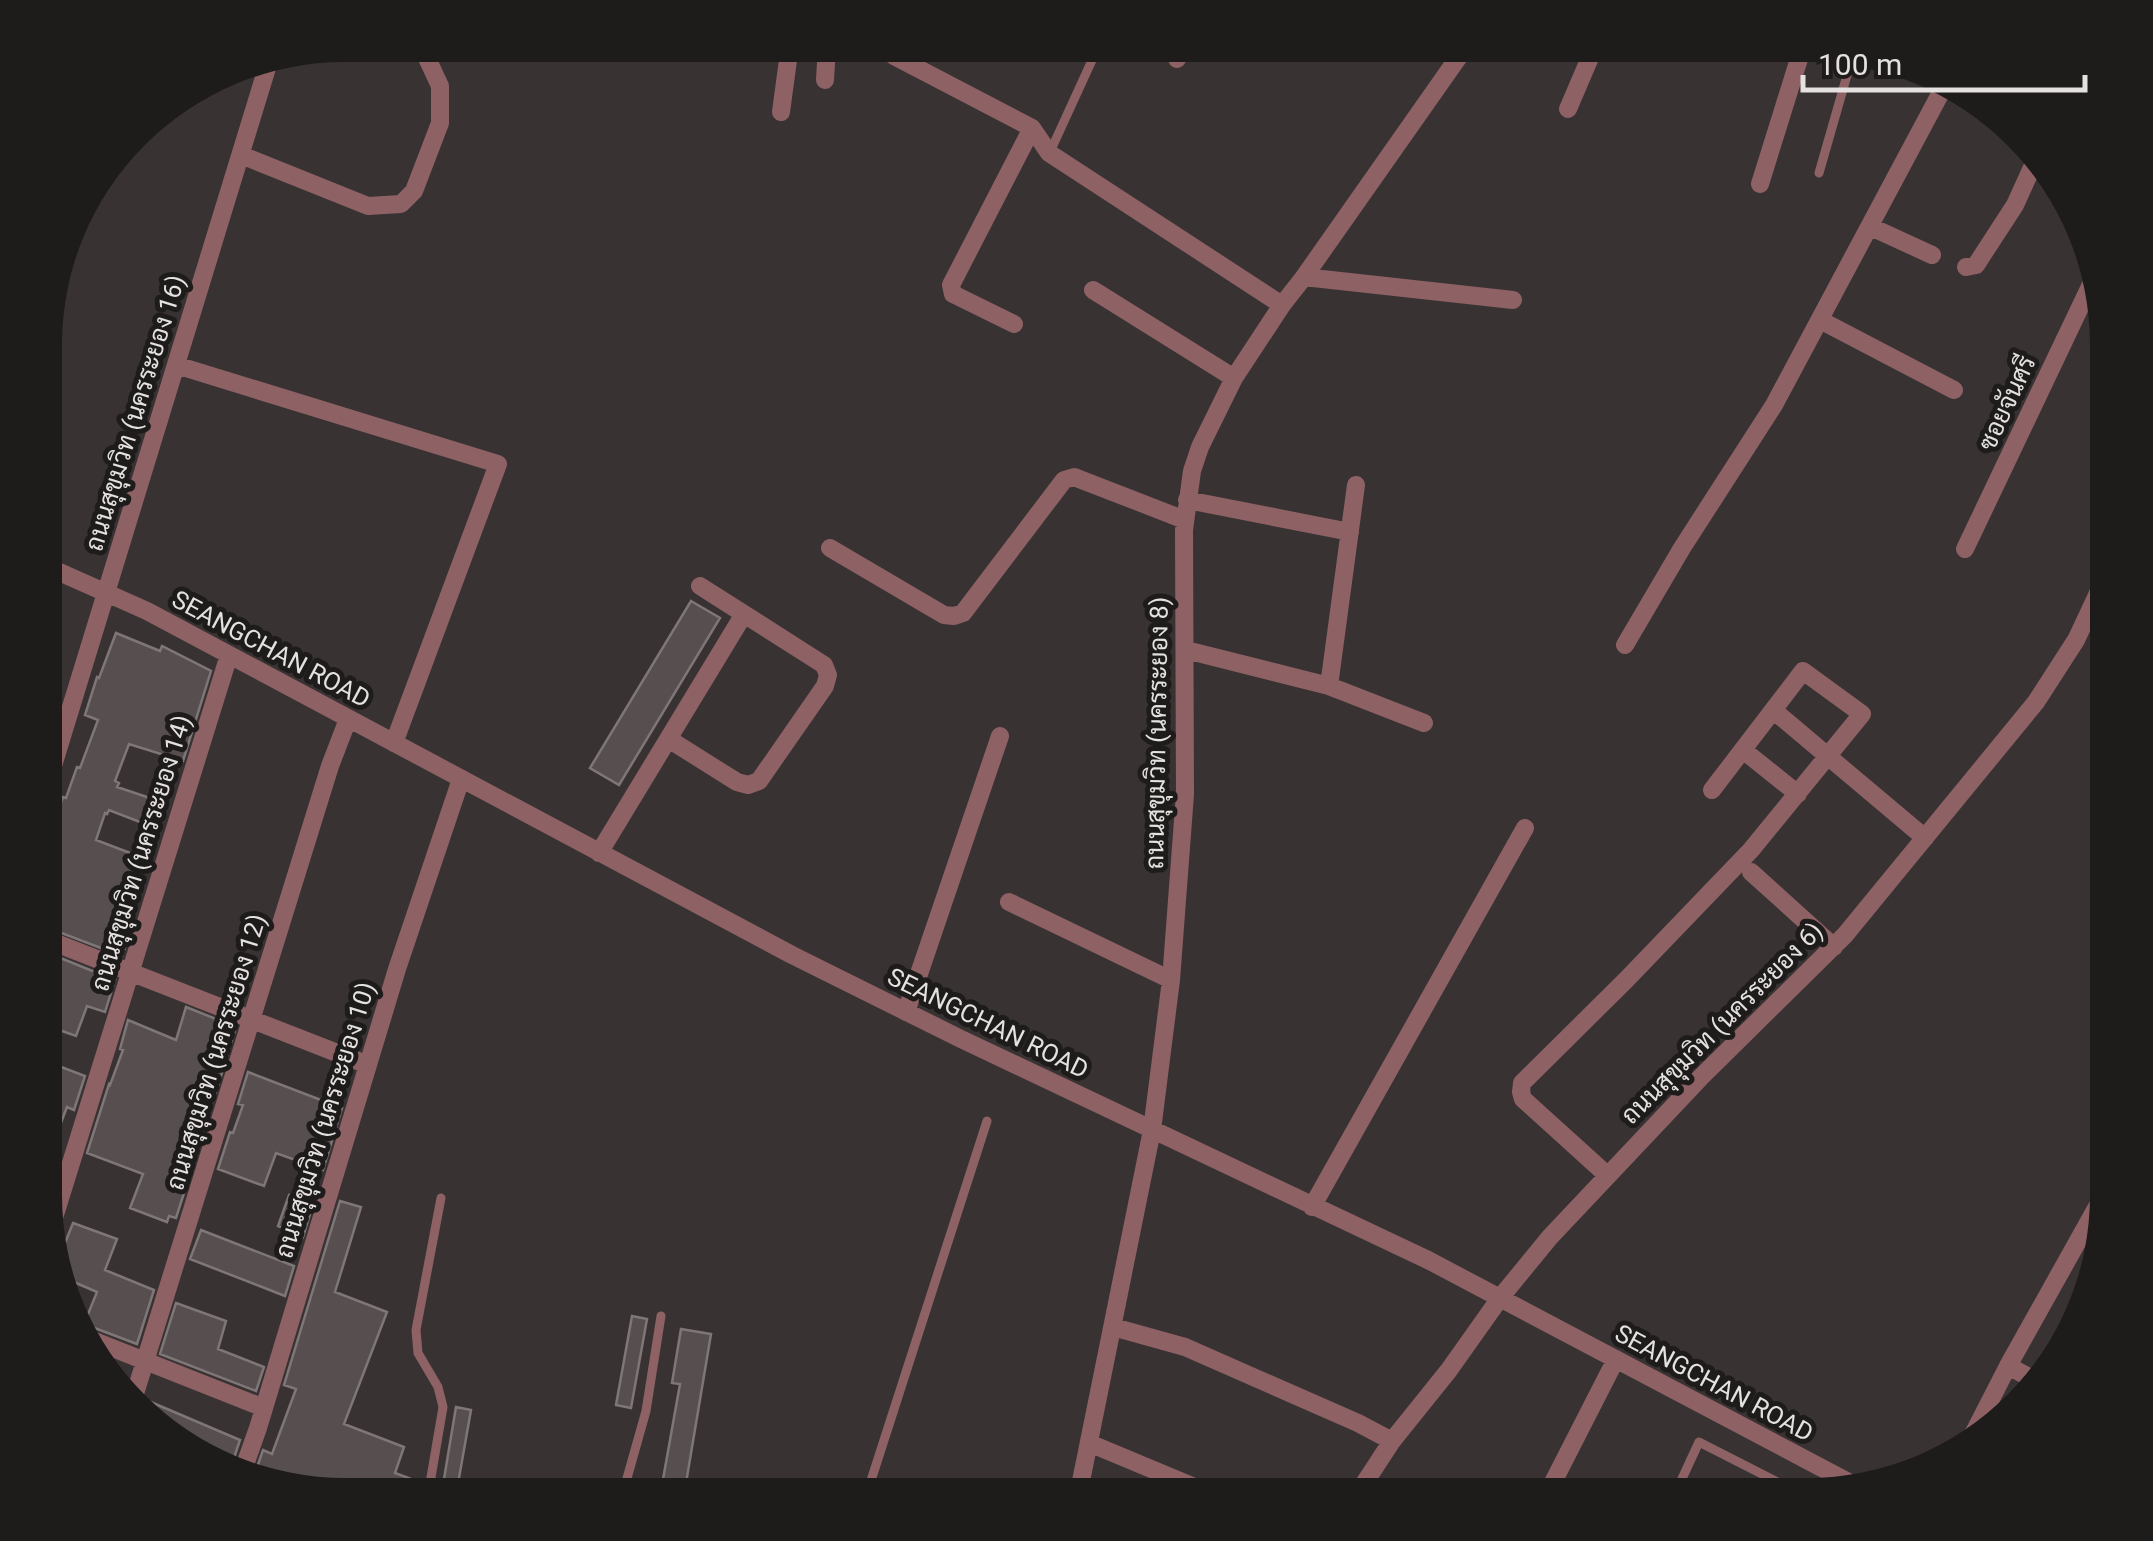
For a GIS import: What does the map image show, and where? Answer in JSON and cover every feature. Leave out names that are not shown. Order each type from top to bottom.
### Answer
[{"type":"street","points":[[240,155],[368,206],[401,204],[414,191],[440,123],[440,86],[429,63]]},
{"type":"street","points":[[781,112],[788,63]]},
{"type":"street","points":[[825,80],[826,63]]},
{"type":"street","points":[[907,63],[1032,128],[1050,153],[1282,306]]},
{"type":"street","name":"ถนนสุขุมวิท (นครระยอง 8)","points":[[1082,1478],[1152,1130],[1171,980],[1185,794],[1185,520],[1192,471],[1234,378],[1455,63]]},
{"type":"street","points":[[1568,109],[1588,63]]},
{"type":"street","points":[[1760,184],[1797,63]]},
{"type":"street","name":"ถนนสุขุมวิท (นครระยอง 16)","points":[[62,728],[265,75]]},
{"type":"street","points":[[1625,645],[1774,405],[1940,95]]},
{"type":"street","points":[[1014,324],[953,294],[951,285],[1032,128]]},
{"type":"street","points":[[1966,267],[1976,265],[2015,205],[2030,171]]},
{"type":"street","points":[[1871,227],[1932,255]]},
{"type":"street","points":[[1304,277],[1513,300]]},
{"type":"street","points":[[1094,290],[1234,378]]},
{"type":"street","name":"ซอยจันศรี","points":[[1965,549],[2086,296]]},
{"type":"street","points":[[1820,320],[1954,390]]},
{"type":"street","points":[[176,365],[498,464],[394,744]]},
{"type":"street","points":[[830,548],[944,615],[954,616],[964,613],[1064,480],[1074,476],[1185,520]]},
{"type":"street","points":[[1329,686],[1356,486]]},
{"type":"street","points":[[1187,500],[1350,532]]},
{"type":"street","name":"SEANGCHAN ROAD","points":[[62,574],[147,611],[792,955],[1428,1260],[1838,1476]]},
{"type":"street","points":[[670,740],[737,782],[759,782],[825,686],[828,675],[824,665],[700,586]]},
{"type":"street","name":"ถนนสุขุมวิท (นครระยอง 6)","points":[[1368,1478],[1500,1298],[1550,1237],[1702,1076],[1834,946],[1925,838],[2036,702],[2090,611]]},
{"type":"street","points":[[600,853],[744,614]]},
{"type":"street","points":[[1186,650],[1329,686],[1424,723]]},
{"type":"street","name":"ถนนสุขุมวิท (นครระยอง 14)","points":[[63,1189],[229,656]]},
{"type":"street","points":[[1607,1175],[1523,1099],[1522,1084],[1738,863],[1862,714],[1804,670],[1712,790]]},
{"type":"street","points":[[1773,710],[1925,838]]},
{"type":"street","name":"ถนนสุขุมวิท (นครระยอง 12)","points":[[137,1386],[348,718]]},
{"type":"street","points":[[906,1012],[1000,736]]},
{"type":"street","points":[[1742,750],[1798,794]]},
{"type":"street","name":"ถนนสุขุมวิท (นครระยอง 10)","points":[[247,1460],[397,968],[460,780]]},
{"type":"street","points":[[1312,1207],[1525,828]]},
{"type":"street","points":[[1751,872],[1834,946]]},
{"type":"street","points":[[1009,902],[1171,980]]},
{"type":"street","points":[[63,945],[368,1065]]},
{"type":"street","points":[[1980,1420],[2089,1222]]},
{"type":"street","points":[[1113,1326],[1185,1346],[1392,1441]]},
{"type":"street","points":[[106,1346],[264,1408]]},
{"type":"street","points":[[1555,1478],[1616,1359]]},
{"type":"street","points":[[2008,1366],[2026,1375]]},
{"type":"street","points":[[1089,1443],[1173,1478]]},
{"type":"lane","points":[[1050,153],[1091,63]]},
{"type":"lane","points":[[1820,173],[1850,66]]},
{"type":"lane","points":[[872,1478],[987,1121]]},
{"type":"lane","points":[[431,1478],[443,1407],[438,1388],[418,1352],[416,1330],[440,1198]]},
{"type":"lane","points":[[627,1478],[646,1411],[661,1316]]},
{"type":"lane","points":[[1682,1478],[1698,1442],[1769,1478]]},
{"type":"building","points":[[691,601],[720,618],[619,785],[590,768]]},
{"type":"building","points":[[116,633],[160,651],[162,646],[211,671],[183,761],[129,744],[115,781],[119,783],[117,787],[162,802],[153,827],[109,810],[96,840],[146,859],[134,892],[129,890],[113,928],[129,935],[122,956],[63,934],[63,798],[66,798],[77,767],[80,768],[98,720],[85,715]]},
{"type":"building","points":[[63,959],[115,980],[105,1012],[87,1006],[76,1036],[63,1031]]},
{"type":"building","points":[[186,1007],[236,1027],[216,1092],[212,1091],[198,1121],[206,1124],[176,1218],[169,1216],[167,1222],[130,1208],[143,1174],[87,1153],[123,1050],[120,1049],[128,1020],[176,1040]]},
{"type":"building","points":[[63,1068],[85,1076],[74,1110],[67,1107],[63,1118]]},
{"type":"building","points":[[248,1072],[342,1108],[323,1170],[276,1153],[264,1186],[218,1169],[243,1105],[238,1104]]},
{"type":"building","points":[[289,1195],[313,1204],[303,1237],[278,1226]]},
{"type":"building","points":[[340,1201],[361,1207],[335,1292],[387,1312],[344,1424],[404,1447],[395,1473],[408,1478],[327,1478],[258,1464],[263,1450],[272,1454],[296,1389],[284,1385]]},
{"type":"building","points":[[73,1223],[117,1239],[105,1270],[154,1290],[137,1344],[96,1329],[89,1313],[97,1292],[77,1283],[66,1239]]},
{"type":"building","points":[[201,1230],[294,1266],[285,1296],[190,1259]]},
{"type":"building","points":[[176,1303],[226,1321],[218,1349],[264,1367],[256,1391],[160,1354]]},
{"type":"building","points":[[632,1316],[647,1319],[631,1408],[616,1405]]},
{"type":"building","points":[[681,1329],[711,1334],[687,1478],[663,1478],[680,1384],[672,1383]]},
{"type":"building","points":[[153,1403],[240,1440],[235,1455],[220,1449]]},
{"type":"building","points":[[456,1407],[471,1410],[459,1478],[444,1478]]}]
